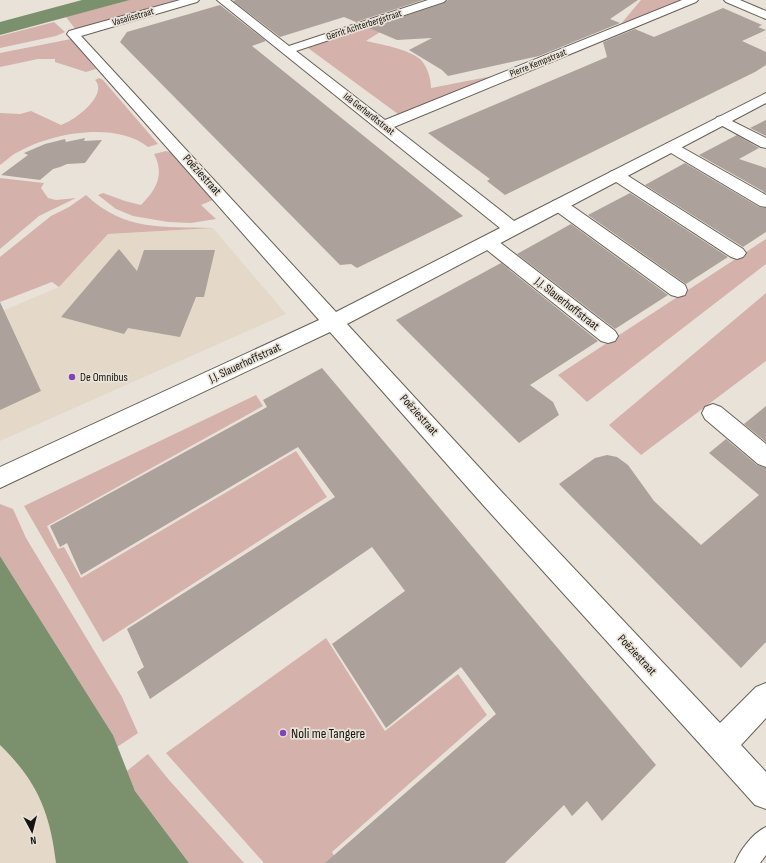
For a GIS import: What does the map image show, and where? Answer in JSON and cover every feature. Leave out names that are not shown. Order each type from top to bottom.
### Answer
[{"type":"street","name":"Vasalisstraat","points":[[73,34],[193,0]]},
{"type":"street","name":"Ida Gerhardtstraat","points":[[223,0],[513,229]]},
{"type":"street","name":"Gerrit Achterbergstraat","points":[[288,50],[440,0]]},
{"type":"street","name":"Pierre Kempstraat","points":[[384,126],[692,0]]},
{"type":"street","points":[[730,0],[766,15]]},
{"type":"street","name":"Poëziestraat","points":[[73,34],[334,321],[492,498],[766,794]]},
{"type":"street","name":"J.J. Slauerhoffstraat","points":[[0,478],[334,321],[766,97]]},
{"type":"street","points":[[722,120],[766,144]]},
{"type":"street","points":[[671,146],[766,202]]},
{"type":"street","points":[[616,175],[737,253]]},
{"type":"street","points":[[559,205],[678,290]]},
{"type":"street","name":"J.J. Slauerhoffstraat","points":[[488,242],[608,336]]},
{"type":"street","points":[[713,413],[766,457]]},
{"type":"street","points":[[720,746],[766,697]]},
{"type":"lane","points":[[746,863],[766,838]]},
{"type":"shaded area","points":[[82,0],[130,0],[0,35],[0,22]]},
{"type":"shaded area","points":[[130,0],[179,0],[76,30],[66,17]]},
{"type":"shaded area","points":[[641,0],[680,0],[620,25]]},
{"type":"shaded area","points":[[407,15],[366,41],[386,45],[415,55],[425,65],[431,88],[503,74],[398,114],[308,48]]},
{"type":"shaded area","points":[[54,22],[65,32],[56,36],[0,48],[0,36]]},
{"type":"shaded area","points":[[71,39],[96,69],[86,72],[55,62],[55,59],[38,59],[0,67],[0,53]]},
{"type":"shaded area","points":[[99,78],[103,80],[158,144],[148,147],[134,139],[119,134],[101,132],[65,135],[32,145],[15,153],[0,165],[0,113],[20,114],[31,111],[61,125],[67,123],[81,113],[94,100],[98,86],[95,80]]},
{"type":"shaded area","points":[[166,151],[175,153],[215,199],[201,205],[216,219],[191,223],[168,222],[133,216],[116,209],[98,195],[103,193],[141,205],[155,188],[159,175],[159,169],[154,154]]},
{"type":"shaded area","points":[[0,178],[44,183],[41,188],[48,198],[56,200],[76,198],[39,216],[0,249]]},
{"type":"shaded area","points":[[86,195],[101,207],[130,221],[146,225],[213,228],[108,234],[59,287],[52,282],[0,302],[0,257],[51,216],[69,207]]},
{"type":"shaded area","name":"De Omnibus","points":[[213,228],[286,314],[0,441],[0,312],[59,287],[108,234]]},
{"type":"shaded area","points":[[766,239],[766,264],[587,402],[558,375]]},
{"type":"shaded area","points":[[766,293],[766,361],[641,455],[609,425]]},
{"type":"shaded area","points":[[256,395],[263,406],[47,526],[58,549],[64,547],[81,578],[296,451],[327,497],[103,642],[24,506]]},
{"type":"shaded area","points":[[0,504],[13,509],[26,538],[122,697],[138,733],[117,747],[113,735],[0,556]]},
{"type":"shaded area","points":[[0,556],[113,735],[135,791],[189,863],[56,863],[50,828],[40,798],[24,771],[0,745]]},
{"type":"shaded area","points":[[326,638],[385,731],[458,674],[487,715],[332,852],[338,863],[264,863],[166,753]]},
{"type":"shaded area","points":[[0,655],[104,863],[0,863]]},
{"type":"shaded area","points":[[148,754],[169,780],[244,863],[189,863],[135,791],[127,771]]},
{"type":"building","points":[[423,0],[356,22],[344,17],[280,37],[233,1]]},
{"type":"building","points":[[448,0],[638,0],[610,19],[620,23],[539,56],[448,76],[442,70],[409,50],[432,38],[397,40],[369,28],[444,3]]},
{"type":"building","points":[[220,5],[266,41],[252,46],[463,216],[357,268],[351,264],[340,265],[120,42],[127,32]]},
{"type":"building","points":[[723,8],[762,25],[758,27],[766,30],[742,41],[766,52],[766,65],[755,72],[505,195],[487,181],[490,179],[428,133],[607,57],[603,42],[635,29],[654,37]]},
{"type":"building","points":[[766,120],[766,136],[750,128]]},
{"type":"building","points":[[737,135],[759,148],[739,159],[766,168],[766,193],[699,155]]},
{"type":"building","points":[[85,138],[84,141],[102,140],[85,163],[67,164],[53,169],[40,180],[1,175],[28,155],[24,153],[45,144],[65,139],[66,142]]},
{"type":"building","points":[[685,163],[759,207],[766,208],[766,232],[743,247],[645,185]]},
{"type":"building","points":[[630,193],[728,257],[686,284],[588,215]]},
{"type":"building","points":[[571,224],[668,295],[615,329],[517,254]]},
{"type":"building","points":[[119,249],[137,271],[144,250],[215,250],[204,297],[196,297],[180,337],[128,328],[124,334],[61,317]]},
{"type":"building","points":[[501,263],[598,341],[530,385],[553,402],[559,415],[519,443],[396,320]]},
{"type":"building","points":[[0,302],[41,391],[0,410]]},
{"type":"building","points":[[322,368],[656,765],[602,821],[587,801],[572,816],[564,805],[505,863],[325,863],[496,714],[461,667],[386,728],[332,644],[405,591],[372,547],[150,699],[137,672],[144,667],[127,629],[335,497],[298,447],[81,575],[67,543],[60,547],[50,526],[267,407],[263,400]]},
{"type":"building","points":[[766,406],[766,442],[744,424]]},
{"type":"building","points":[[726,439],[757,465],[766,468],[766,642],[741,668],[559,484],[595,458],[607,455],[617,457],[628,465],[654,501],[701,545],[759,495],[709,453]]},
{"type":"place","name":"De Omnibus","points":[[72,377]]},
{"type":"place","name":"Noli me Tangere","points":[[283,733]]}]
